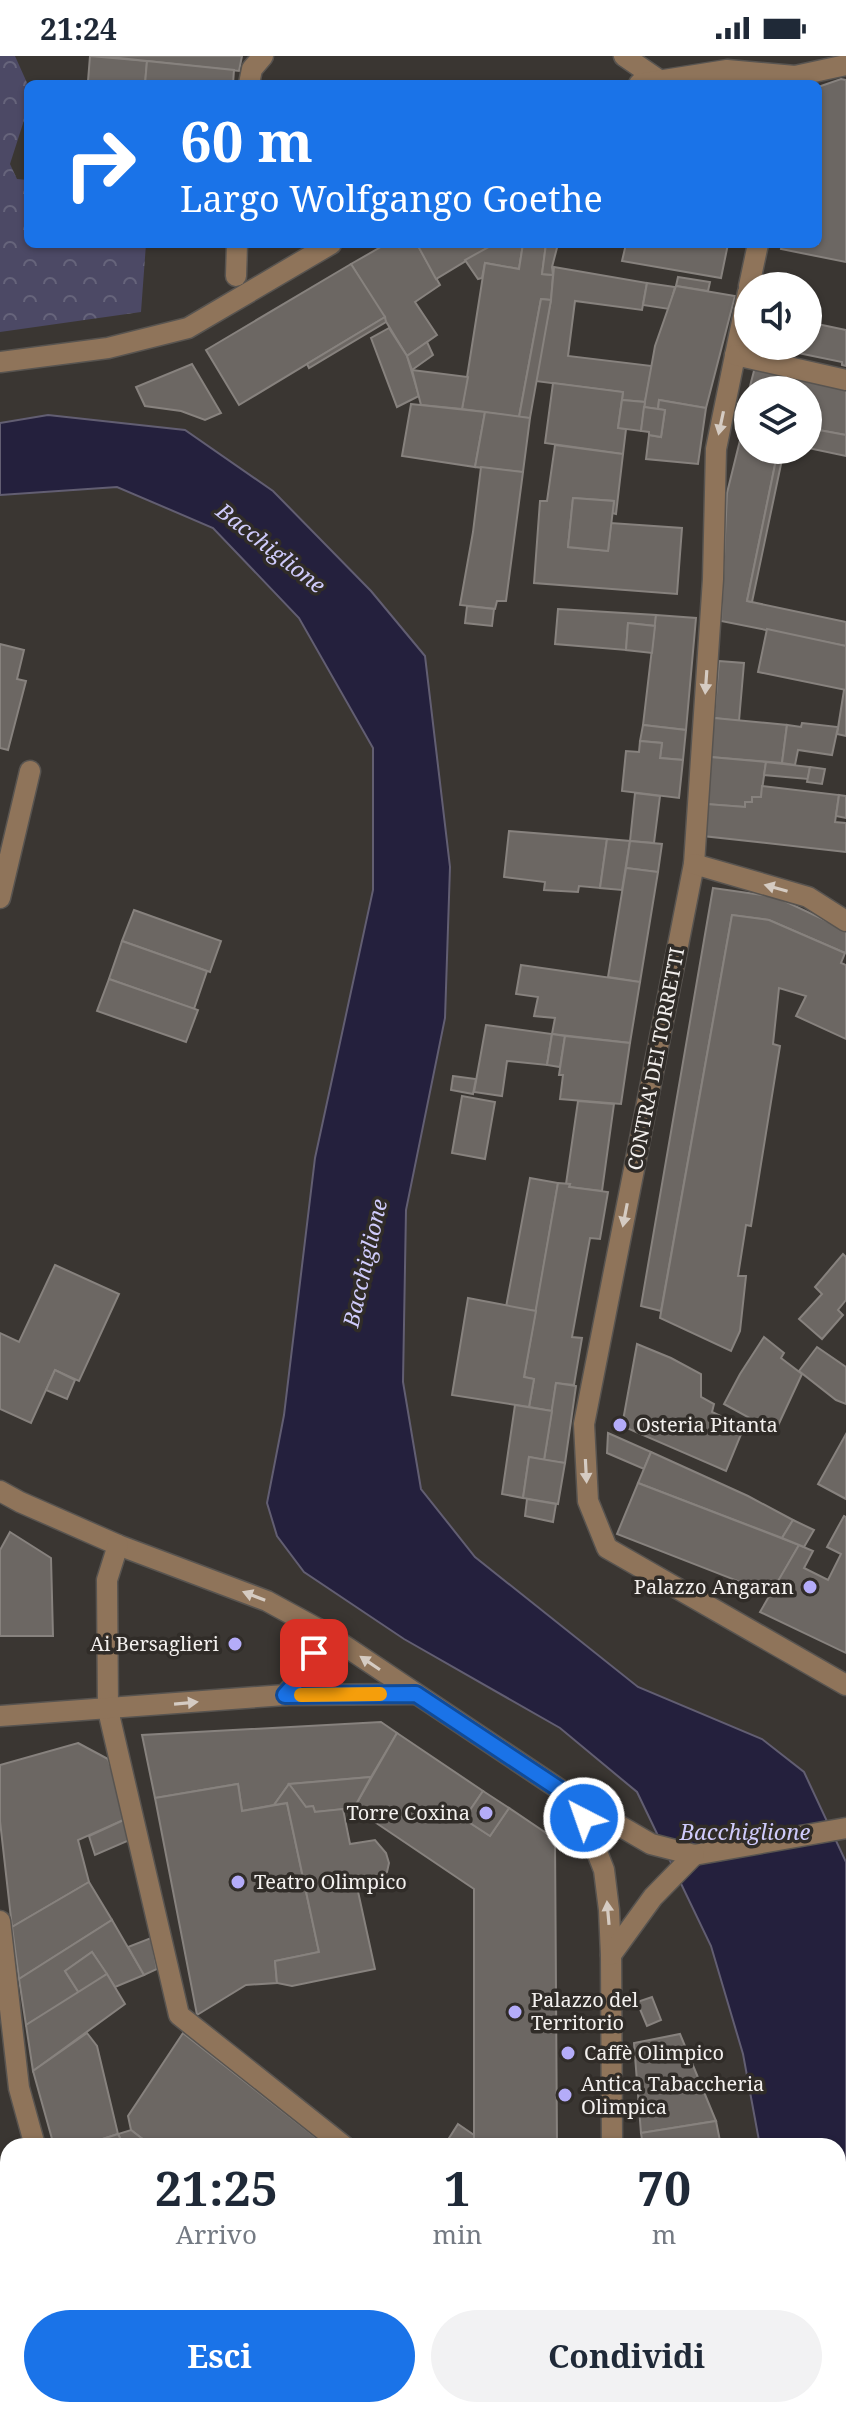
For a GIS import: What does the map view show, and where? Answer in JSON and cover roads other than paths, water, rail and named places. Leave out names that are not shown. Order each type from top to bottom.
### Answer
[{"type":"street","points":[[250,80],[252,69],[263,56]]},
{"type":"street","points":[[624,56],[647,80]]},
{"type":"street","points":[[662,80],[727,70],[793,80],[846,65]]},
{"type":"street","points":[[236,276],[237,248]]},
{"type":"street","points":[[0,362],[108,348],[188,328],[324,248]]},
{"type":"street","name":"CONTRA' DEI TORRETTI","points":[[752,272],[757,248]]},
{"type":"street","name":"CONTRA' DEI TORRETTI","points":[[734,360],[716,449],[713,579],[694,864],[584,1424],[588,1501],[607,1548],[846,1685]]},
{"type":"street","points":[[757,360],[846,380]]},
{"type":"street","points":[[0,898],[30,771]]},
{"type":"street","points":[[694,864],[808,897],[846,921]]},
{"type":"street","points":[[0,1491],[118,1545],[267,1601],[324,1632],[577,1801],[651,1844],[694,1855],[844,1829]]},
{"type":"street","points":[[118,1545],[107,1580],[108,1710],[179,2015],[334,2138]]},
{"type":"street","points":[[285,1695],[304,1674],[324,1632]]},
{"type":"street","points":[[0,1716],[285,1695],[416,1694]]},
{"type":"street","points":[[577,1801],[604,1870],[611,1955],[612,2138]]},
{"type":"street","points":[[611,1955],[658,1892],[694,1855]]},
{"type":"street","points":[[0,1921],[19,2088],[33,2138]]},
{"type":"water","name":"Bacchiglione","points":[[48,415],[185,430],[273,491],[371,591],[425,656],[450,867],[445,1018],[406,1210],[403,1382],[421,1489],[475,1557],[638,1687],[762,1739],[804,1772],[846,1862],[846,2138],[759,2138],[743,2054],[711,1946],[637,1792],[560,1728],[404,1639],[304,1572],[277,1536],[267,1503],[284,1415],[315,1158],[373,890],[373,748],[299,618],[213,528],[117,487],[0,495],[0,423]]},
{"type":"place","name":"Osteria Pitanta","points":[[620,1425]]},
{"type":"place","name":"Palazzo Angaran","points":[[810,1587]]},
{"type":"place","name":"Ai Bersaglieri","points":[[235,1644]]},
{"type":"place","name":"Torre Coxina","points":[[486,1813]]},
{"type":"place","name":"Teatro Olimpico","points":[[238,1882]]},
{"type":"place","name":"Palazzo del Territorio","points":[[515,2012]]},
{"type":"place","name":"Caffè Olimpico","points":[[568,2053]]},
{"type":"place","name":"Antica Tabaccheria Olimpica","points":[[565,2095]]}]
